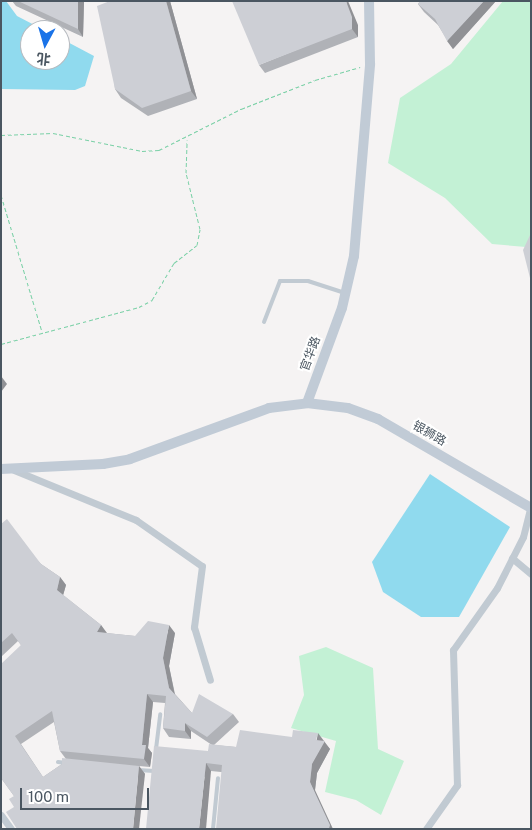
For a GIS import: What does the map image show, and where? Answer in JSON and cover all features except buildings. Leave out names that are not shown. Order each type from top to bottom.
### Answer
[{"type":"main road","name":"官华路","points":[[306,404],[345,294],[354,256],[370,64],[368,1]]},
{"type":"main road","points":[[6,469],[121,461],[269,408],[306,404]]},
{"type":"main road","name":"银狮路","points":[[306,404],[348,408],[378,419],[530,508]]},
{"type":"street","points":[[6,469],[136,520],[202,566],[194,627],[210,680]]},
{"type":"street","points":[[426,829],[457,785],[453,650],[497,588],[522,537],[530,508]]},
{"type":"street","points":[[512,558],[531,574]]},
{"type":"street","points":[[1,815],[11,829]]},
{"type":"lane","points":[[264,322],[280,281],[308,281],[345,294]]},
{"type":"lane","points":[[156,752],[160,714]]},
{"type":"lane","points":[[58,762],[77,764]]},
{"type":"lane","points":[[152,781],[155,762]]},
{"type":"lane","points":[[134,769],[154,771]]},
{"type":"lane","points":[[214,829],[218,778]]},
{"type":"path","points":[[1,135],[53,133],[142,151],[159,150],[187,139],[241,109],[315,80],[370,64]]},
{"type":"path","points":[[1,344],[152,300],[174,263],[197,245],[200,229],[186,173],[187,139]]},
{"type":"path","points":[[1,196],[42,333]]},
{"type":"green space","points":[[503,1],[531,1],[531,237],[526,247],[492,244],[445,198],[388,163],[400,98],[451,64]]},
{"type":"green space","points":[[326,647],[373,668],[378,749],[404,761],[381,815],[356,800],[325,792],[336,741],[291,728],[304,695],[299,656]]},
{"type":"water","points":[[1,1],[6,1],[17,16],[25,20],[20,20],[20,70],[70,70],[70,43],[94,56],[85,86],[75,90],[1,89]]},
{"type":"water","points":[[430,474],[510,527],[459,617],[421,617],[383,592],[372,562]]}]
